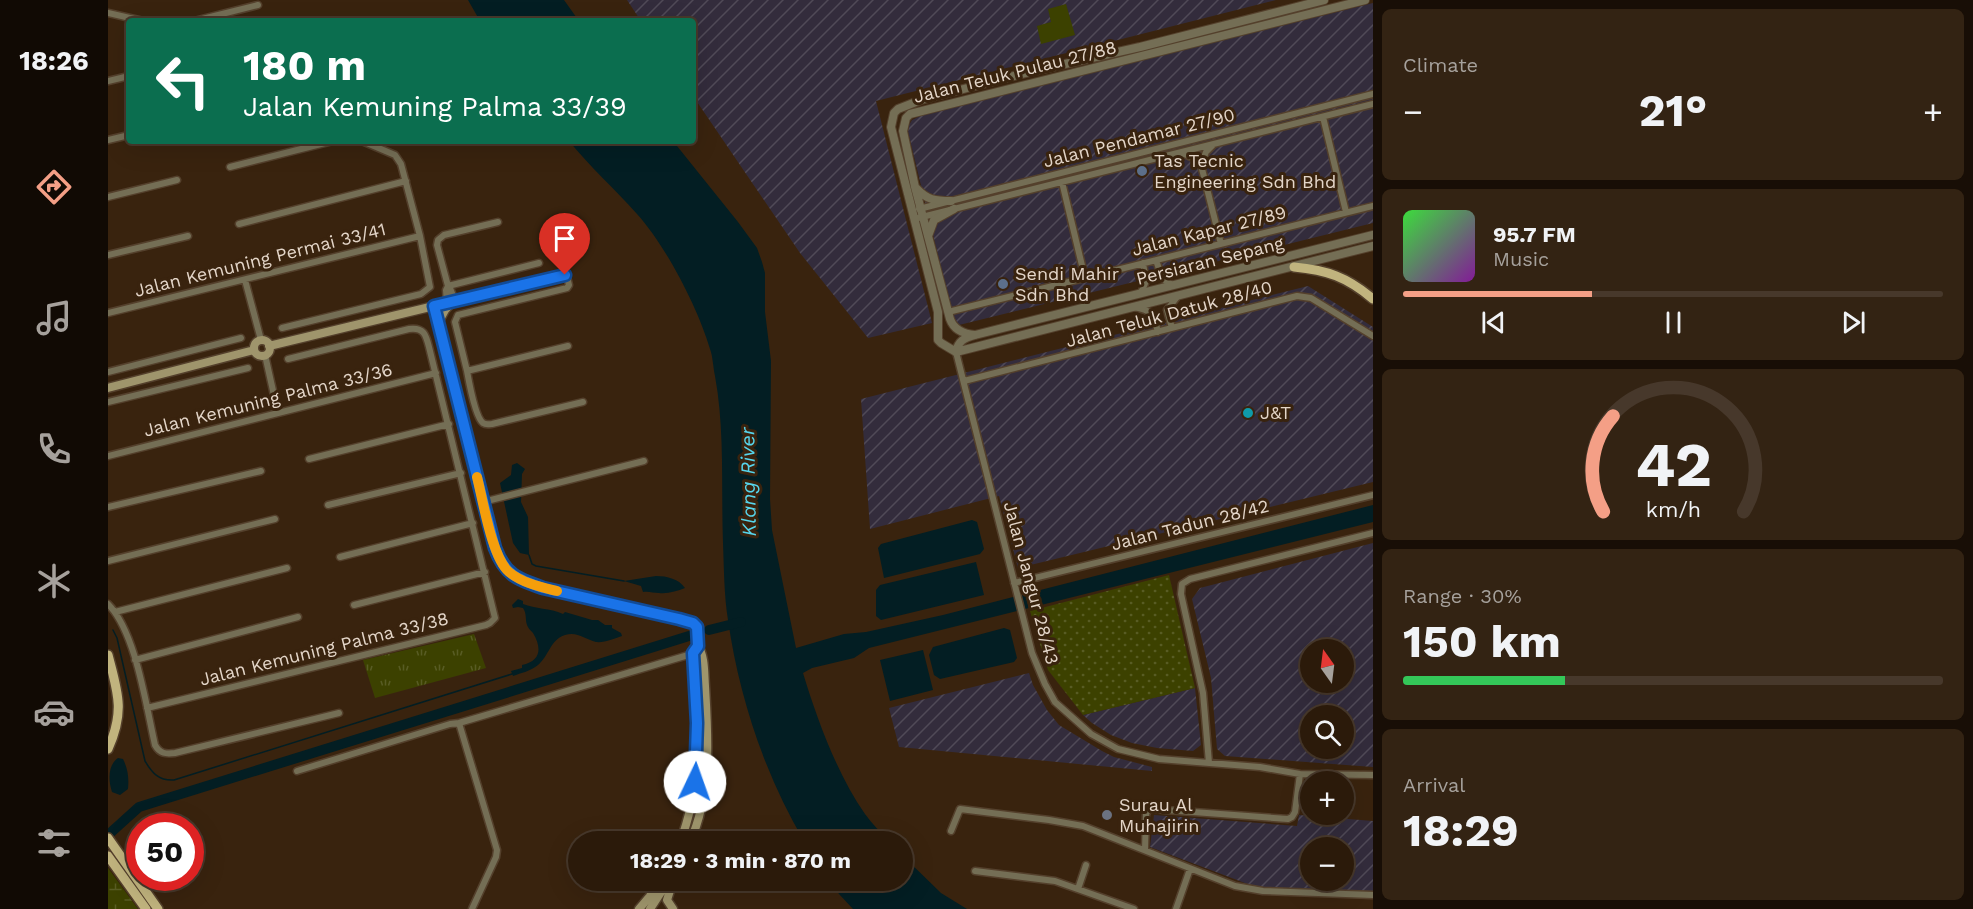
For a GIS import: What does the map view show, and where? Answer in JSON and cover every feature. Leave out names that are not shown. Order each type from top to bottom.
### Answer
[{"type":"main road","points":[[1294,267],[1340,276],[1373,299]]},
{"type":"main road","points":[[438,323],[451,302]]},
{"type":"main road","points":[[269,346],[434,306],[500,562],[517,578],[543,588],[679,619],[693,623],[697,627],[696,766],[684,831]]},
{"type":"main road","points":[[261,340],[267,342],[269,346],[265,355],[257,354],[254,350],[255,344],[261,340]]},
{"type":"main road","points":[[108,388],[254,350]]},
{"type":"main road","points":[[694,831],[707,767],[706,713],[698,650]]},
{"type":"main road","points":[[108,655],[119,699],[119,717],[108,749]]},
{"type":"main road","points":[[109,840],[158,909]]},
{"type":"main road","points":[[108,856],[146,909]]},
{"type":"main road","points":[[650,905],[656,891]]},
{"type":"main road","points":[[650,905],[662,891]]},
{"type":"main road","points":[[669,891],[667,900],[672,909]]},
{"type":"main road","points":[[650,905],[672,909]]},
{"type":"street","name":"Jalan Teluk Pulau 27/88","points":[[956,352],[938,340],[938,312],[917,214],[891,127],[894,113],[904,105],[1021,74],[1140,47],[1324,0]]},
{"type":"street","name":"Jalan Teluk Pulau 27/88","points":[[975,335],[966,334],[952,324],[928,236],[917,214],[915,187],[903,131],[906,118],[910,114],[1365,0]]},
{"type":"street","points":[[206,18],[258,5]]},
{"type":"street","points":[[108,13],[130,18]]},
{"type":"street","points":[[108,81],[126,77]]},
{"type":"street","name":"Jalan Pendamar 27/90","points":[[917,214],[1373,94]]},
{"type":"street","name":"Jalan Pendamar 27/90","points":[[953,205],[1062,182],[1373,104]]},
{"type":"street","points":[[1323,117],[1347,212]]},
{"type":"street","points":[[108,140],[126,136]]},
{"type":"street","points":[[230,168],[322,144]]},
{"type":"street","points":[[282,328],[422,294],[430,287],[420,236],[401,164],[395,155],[369,144]]},
{"type":"street","points":[[1201,165],[1206,152],[1214,144]]},
{"type":"street","points":[[1181,152],[1196,159],[1201,165],[1221,244]]},
{"type":"street","points":[[108,197],[177,180]]},
{"type":"street","points":[[239,224],[406,181]]},
{"type":"street","points":[[1062,182],[1085,278]]},
{"type":"street","points":[[915,187],[926,198],[953,205]]},
{"type":"street","points":[[928,236],[934,220],[953,205]]},
{"type":"street","name":"Jalan Kapar 27/89","points":[[948,312],[1373,206]]},
{"type":"street","points":[[451,302],[446,290],[448,286],[437,245],[438,240],[444,235],[498,222]]},
{"type":"street","name":"Persiaran Sepang","points":[[1373,235],[975,335],[962,340],[956,352],[1373,246]]},
{"type":"street","points":[[108,255],[188,236]]},
{"type":"street","name":"Jalan Kemuning Permai 33/41","points":[[108,313],[420,236]]},
{"type":"street","points":[[1156,260],[1162,278],[1173,285]]},
{"type":"street","points":[[448,286],[539,263]]},
{"type":"street","points":[[1141,293],[1146,281],[1143,263]]},
{"type":"street","points":[[434,306],[552,277],[563,275],[567,277],[568,287],[458,315],[455,322],[476,410],[481,422],[492,424],[583,402]]},
{"type":"street","points":[[552,277],[556,290]]},
{"type":"street","points":[[245,280],[261,340]]},
{"type":"street","name":"Jalan Teluk Datuk 28/40","points":[[964,381],[1297,296],[1311,298],[1373,336]]},
{"type":"street","points":[[1172,328],[1167,310],[1177,297]]},
{"type":"street","points":[[1134,308],[1152,313],[1158,332]]},
{"type":"street","points":[[1029,321],[1032,333]]},
{"type":"street","points":[[288,359],[419,328],[426,336],[436,373],[485,572],[354,605]]},
{"type":"street","points":[[108,372],[241,338]]},
{"type":"street","points":[[468,371],[568,346]]},
{"type":"street","name":"Jalan Jangur 28/43","points":[[956,352],[1032,653],[1055,702],[1091,734],[1134,754],[1159,759],[1260,767],[1300,774]]},
{"type":"street","points":[[265,355],[278,413]]},
{"type":"street","points":[[108,402],[248,368]]},
{"type":"street","name":"Jalan Kemuning Palma 33/36","points":[[108,456],[436,373]]},
{"type":"street","points":[[309,459],[449,424]]},
{"type":"street","points":[[483,502],[644,461]]},
{"type":"street","points":[[108,507],[261,471]]},
{"type":"street","points":[[328,505],[460,472]]},
{"type":"street","name":"Jalan Tadun 28/42","points":[[1015,587],[1373,495]]},
{"type":"street","points":[[108,561],[275,519]]},
{"type":"street","points":[[340,557],[473,523]]},
{"type":"street","points":[[1209,763],[1203,693],[1181,594],[1182,584],[1190,579],[1373,533]]},
{"type":"street","points":[[116,612],[287,568]]},
{"type":"street","name":"Jalan Kemuning Palma 33/38","points":[[147,708],[486,625],[495,618],[485,572]]},
{"type":"street","points":[[108,604],[116,612],[126,631],[155,745],[163,754],[339,713]]},
{"type":"street","points":[[135,660],[298,617]]},
{"type":"street","points":[[297,771],[698,650]]},
{"type":"street","points":[[459,723],[497,850],[496,857],[472,909]]},
{"type":"street","points":[[1145,849],[1146,814],[1152,809],[1288,819],[1295,812],[1300,774]]},
{"type":"street","name":"Jalan Jangur 28/43","points":[[1354,774],[1373,775]]},
{"type":"street","points":[[951,831],[960,809],[1049,820],[1083,826],[1235,886],[1263,891],[1373,895]]},
{"type":"street","points":[[1078,889],[1086,865]]},
{"type":"street","points":[[1176,909],[1190,869]]},
{"type":"street","points":[[975,871],[1055,881],[1134,909]]},
{"type":"shaded area","points":[[627,0],[1276,0],[876,101],[932,323],[868,338],[800,253],[696,100],[696,18],[639,18]]},
{"type":"shaded area","points":[[1373,3],[1373,223],[959,325],[954,321],[908,132],[912,120],[922,115]]},
{"type":"shaded area","points":[[1308,286],[1373,327],[1373,482],[1018,568],[999,496],[870,529],[861,399]]},
{"type":"shaded area","points":[[1373,543],[1373,767],[1225,756],[1217,749],[1211,678],[1192,599],[1200,588]]},
{"type":"shaded area","points":[[1029,673],[1047,710],[1059,725],[1114,757],[1152,767],[1152,771],[899,747],[889,708]]},
{"type":"shaded area","points":[[1195,688],[1201,745],[1193,751],[1132,743],[1111,735],[1083,715]]},
{"type":"shaded area","points":[[1154,815],[1297,826],[1299,815],[1300,825],[1354,825],[1354,819],[1373,821],[1373,892],[1344,891],[1354,891],[1354,837],[1300,837],[1300,889],[1258,888],[1150,847]]},
{"type":"green space","points":[[1066,4],[1075,35],[1041,44],[1037,26],[1051,22],[1048,9]]},
{"type":"green space","points":[[1169,575],[1195,688],[1083,715],[1048,670],[1030,611]]},
{"type":"green space","points":[[474,634],[486,668],[375,698],[363,660]]},
{"type":"green space","points":[[108,868],[138,909],[108,909]]},
{"type":"water","points":[[468,0],[564,0],[577,18],[478,18]]},
{"type":"water","name":"Klang River","points":[[572,144],[675,144],[757,248],[765,273],[765,312],[771,361],[770,499],[772,530],[796,648],[844,634],[866,632],[943,615],[1373,505],[1373,522],[869,648],[854,658],[812,668],[803,673],[821,727],[845,782],[868,818],[880,831],[798,831],[777,789],[756,735],[733,649],[724,582],[720,417],[712,355],[698,315],[680,278],[659,243],[637,214]]},
{"type":"water","points":[[517,463],[525,469],[522,474],[521,502],[528,517],[529,555],[520,553],[513,543],[500,483],[511,475],[512,465]]},
{"type":"water","points":[[972,520],[977,522],[984,549],[980,554],[884,578],[878,548],[881,544]]},
{"type":"water","points":[[976,562],[984,595],[881,620],[876,616],[876,590],[880,585]]},
{"type":"water","points":[[656,576],[672,579],[685,588],[666,593],[643,592],[641,586],[624,581]]},
{"type":"water","points":[[518,599],[528,606],[598,620],[605,625],[612,625],[612,628],[622,636],[596,642],[577,635],[565,635],[553,644],[538,665],[513,676],[511,671],[522,668],[522,665],[533,660],[538,653],[538,644],[527,625],[523,608],[513,608],[512,605]]},
{"type":"water","points":[[1004,628],[1010,630],[1017,658],[1014,662],[940,679],[934,675],[929,655],[933,647]]},
{"type":"water","points":[[923,650],[933,690],[890,701],[880,660]]},
{"type":"water","points":[[118,758],[123,759],[128,777],[128,789],[120,795],[112,792],[110,783],[112,765]]},
{"type":"water","points":[[913,866],[941,893],[967,909],[853,909],[837,891],[913,891]]},
{"type":"waterway","points":[[529,555],[532,564],[536,566],[624,581]]},
{"type":"waterway","points":[[709,630],[741,622]]},
{"type":"waterway","points":[[113,630],[117,638],[145,761],[156,775],[169,780],[512,674]]},
{"type":"waterway","points":[[108,835],[139,807],[689,636]]},
{"type":"slow traffic","points":[[477,477],[500,562],[517,578],[557,591]]},
{"type":"place","name":"Tas Tecnic Engineering Sdn Bhd","points":[[1142,171]]},
{"type":"place","name":"Sendi Mahir Sdn Bhd","points":[[1003,284]]},
{"type":"place","name":"J&T","points":[[1248,413]]},
{"type":"place","name":"Surau Al Muhajirin","points":[[1107,815]]},
{"type":"route","points":[[565,275],[434,306],[495,548],[500,562],[517,578],[543,588],[679,619],[693,623],[697,627],[698,646],[693,653],[697,723],[695,782]]}]
